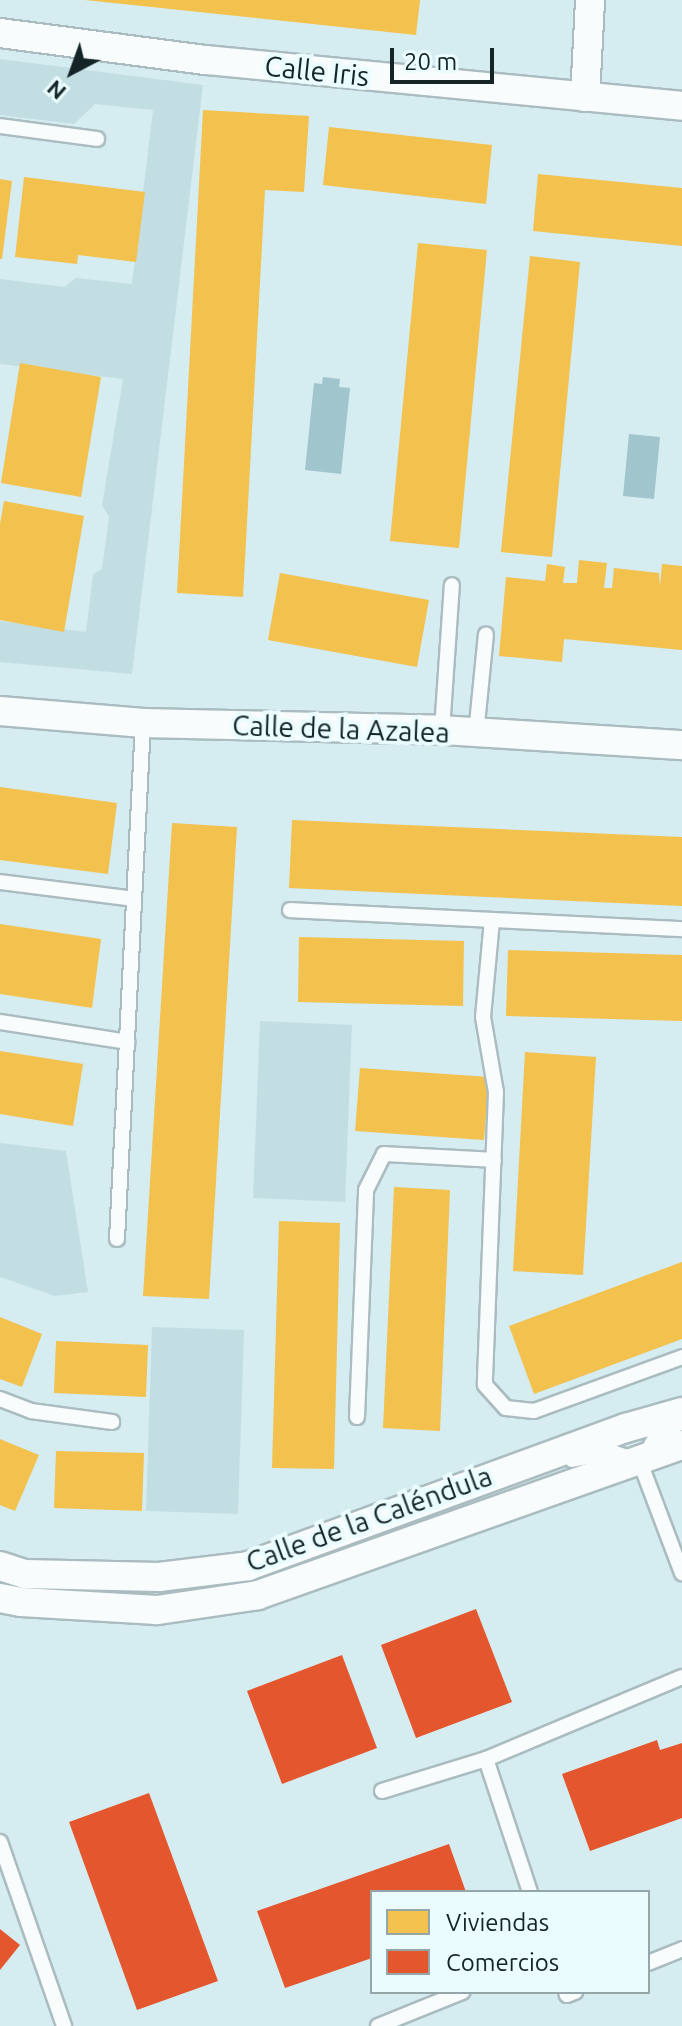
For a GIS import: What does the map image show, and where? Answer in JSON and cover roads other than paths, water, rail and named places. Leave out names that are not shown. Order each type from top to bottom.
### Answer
[{"type":"street","points":[[585,97],[590,0]]},
{"type":"street","name":"Calle Iris","points":[[0,33],[206,60],[682,106]]},
{"type":"street","name":"Calle de la Azalea","points":[[0,711],[143,723],[442,730],[682,745]]},
{"type":"street","name":"Calle de la Caléndula","points":[[0,1566],[25,1574],[159,1577],[248,1566],[626,1428],[682,1412]]},
{"type":"street","name":"Calle de la Caléndula","points":[[0,1598],[157,1610],[258,1595],[682,1445]]},
{"type":"lane","points":[[0,126],[97,139]]},
{"type":"lane","points":[[442,730],[452,585]]},
{"type":"lane","points":[[476,734],[486,634]]},
{"type":"lane","points":[[117,1239],[143,723]]},
{"type":"lane","points":[[0,882],[134,899]]},
{"type":"lane","points":[[290,910],[682,929]]},
{"type":"lane","points":[[492,920],[483,1017],[496,1092],[485,1385],[506,1408],[534,1411],[682,1357]]},
{"type":"lane","points":[[0,1022],[127,1042]]},
{"type":"lane","points":[[357,1417],[366,1190],[384,1154],[494,1160]]},
{"type":"lane","points":[[0,1399],[31,1411],[112,1422]]},
{"type":"lane","points":[[640,1462],[655,1438],[682,1422]]},
{"type":"lane","points":[[484,1479],[612,1452],[640,1462],[682,1573]]},
{"type":"lane","points":[[382,1791],[486,1759],[682,1677]]},
{"type":"lane","points":[[486,1759],[529,1890]]},
{"type":"lane","points":[[0,1842],[64,2026]]},
{"type":"lane","points":[[650,1962],[682,1949]]},
{"type":"lane","points":[[378,2026],[457,1994]]}]
